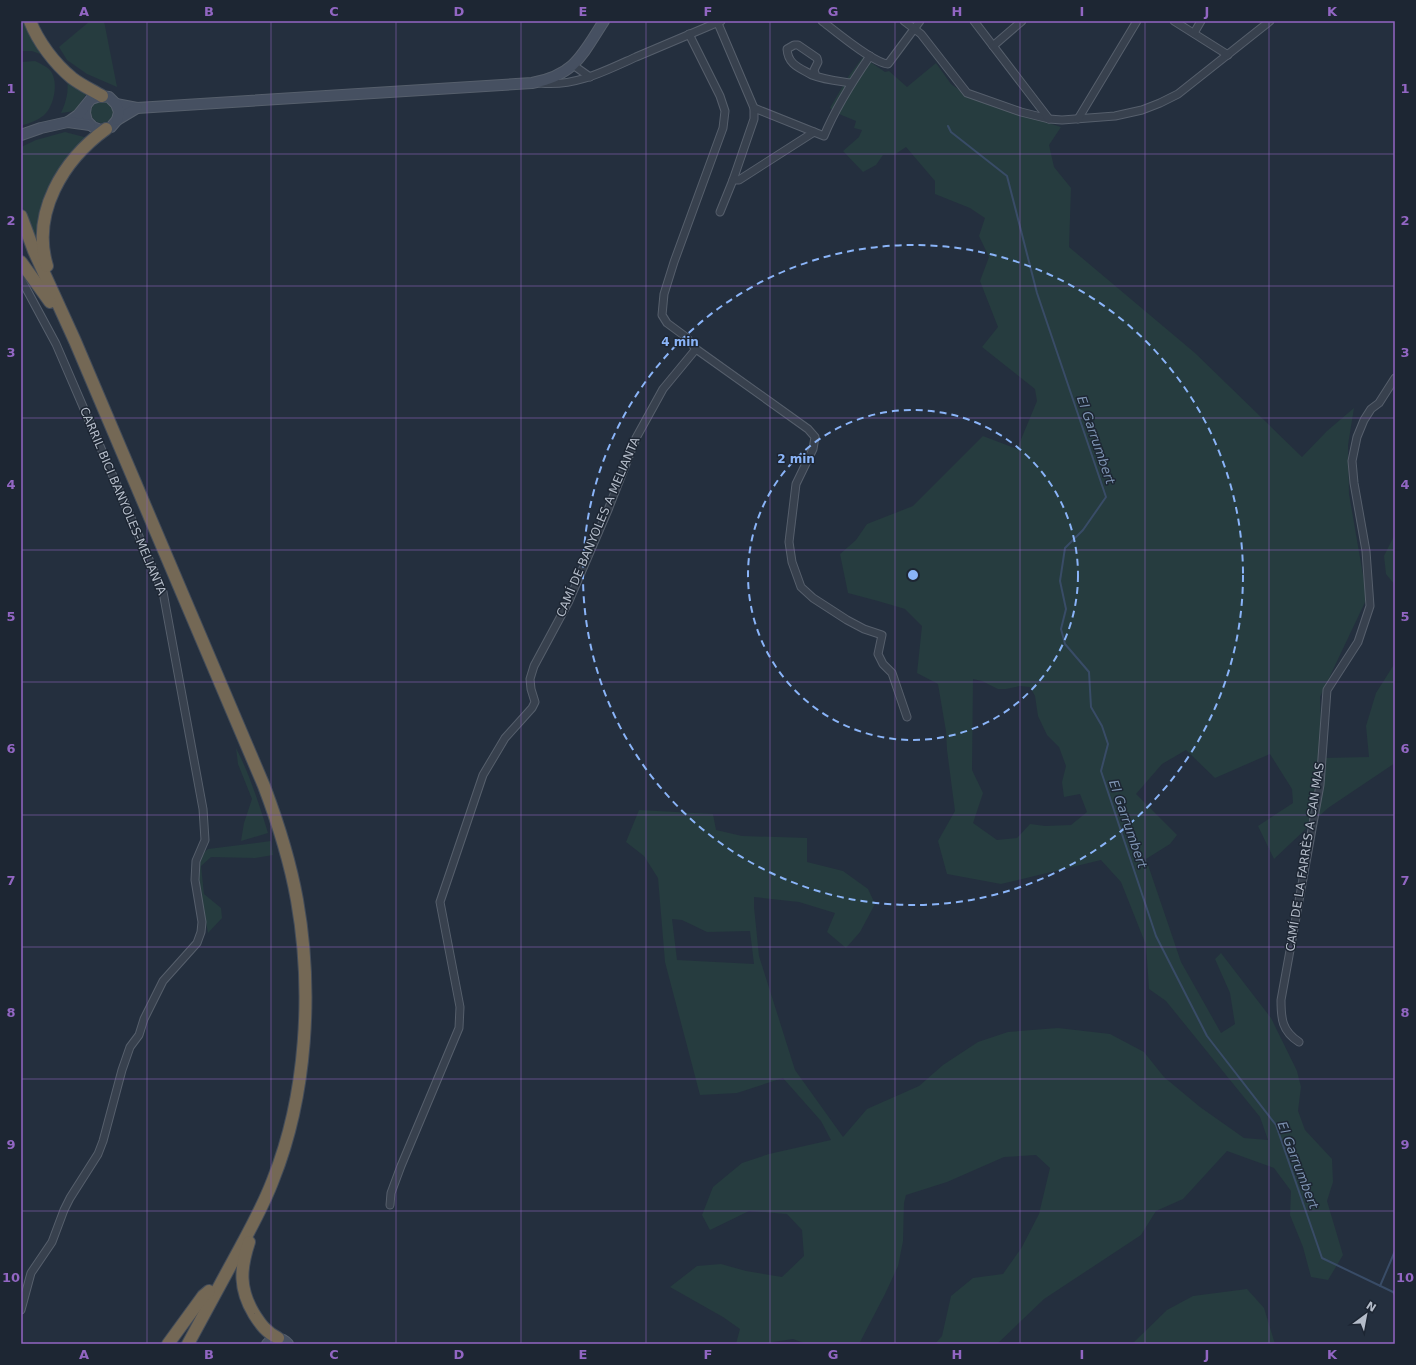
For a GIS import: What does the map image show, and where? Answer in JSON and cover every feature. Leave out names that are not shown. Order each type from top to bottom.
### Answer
[{"type":"highway","points":[[30,21],[33,29],[44,46],[62,68],[80,84],[102,96]]},
{"type":"highway","points":[[54,304],[57,294],[49,275],[43,249],[44,218],[52,195],[61,176],[95,137],[106,129]]},
{"type":"highway","points":[[21,216],[54,304],[256,782],[276,840],[291,901],[298,949],[300,997],[298,1041],[292,1086],[278,1141],[258,1196],[181,1344]]},
{"type":"highway","points":[[21,233],[54,304],[248,747],[273,810],[292,876],[300,923],[305,997],[301,1064],[294,1110],[286,1143],[260,1211],[188,1344]]},
{"type":"highway","points":[[21,262],[54,304]]},
{"type":"highway","points":[[260,1211],[243,1264],[242,1286],[248,1304],[263,1328],[278,1342]]},
{"type":"highway","points":[[168,1344],[203,1296],[209,1291]]},
{"type":"main road","points":[[116,104],[137,108],[532,82],[550,79],[564,72],[573,65],[604,21]]},
{"type":"main road","points":[[68,122],[78,115],[92,98],[102,96],[111,98],[116,104],[119,112],[117,120]]},
{"type":"main road","points":[[86,106],[85,116],[90,125]]},
{"type":"main road","points":[[21,135],[41,128],[68,122],[90,125],[97,129],[106,129],[112,126],[117,120],[137,108]]},
{"type":"street","points":[[532,82],[551,84],[570,82],[590,77],[718,21],[754,108],[754,119],[733,180],[720,212]]},
{"type":"street","points":[[822,21],[883,64],[888,64],[892,60],[920,21]]},
{"type":"street","points":[[904,21],[921,34],[967,93],[1021,112],[1049,119],[1062,120],[1115,116],[1142,110],[1160,103],[1178,94],[1270,21]]},
{"type":"street","points":[[974,21],[1049,119]]},
{"type":"street","points":[[993,46],[1022,21]]},
{"type":"street","points":[[1078,119],[1137,21]]},
{"type":"street","points":[[1174,21],[1228,55]]},
{"type":"street","points":[[1194,33],[1201,21]]},
{"type":"street","points":[[689,34],[720,96],[725,111],[723,128],[664,294],[662,315],[667,323],[686,336],[696,349],[808,429],[815,437],[813,450],[796,484],[789,542],[792,562],[801,588],[813,598],[852,623],[882,635],[878,654],[883,664],[892,673],[907,716]]},
{"type":"street","points":[[816,76],[814,70],[818,62],[817,58],[798,45],[789,47],[787,50],[787,57],[792,63],[816,76],[824,80],[851,83]]},
{"type":"street","points":[[754,108],[824,136],[851,83],[870,56]]},
{"type":"street","points":[[573,65],[590,77]]},
{"type":"street","points":[[564,72],[570,82]]},
{"type":"street","points":[[733,180],[739,180],[814,132]]},
{"type":"street","name":"CARRIL BICI BANYOLES-MELIANTA","points":[[21,279],[56,344],[163,592],[203,809],[205,840],[196,861],[195,880],[202,922],[197,943],[163,981],[144,1019],[139,1035],[130,1047],[122,1070],[104,1141],[98,1154],[70,1198],[52,1242],[32,1273],[21,1310]]},
{"type":"street","name":"CAMÍ DE BANYOLES A MELIANTA","points":[[390,1205],[392,1193],[401,1166],[459,1028],[460,1007],[440,902],[483,775],[505,738],[532,708],[535,702],[530,679],[534,666],[569,601],[608,510],[636,438],[663,389],[696,349]]},
{"type":"street","name":"CAMÍ DE LA FARRÈS A CAN MAS","points":[[1299,1042],[1292,1037],[1285,1028],[1281,1015],[1281,1000],[1320,786],[1327,690],[1358,642],[1370,606],[1366,551],[1354,483],[1352,461],[1357,437],[1364,420],[1371,409],[1379,403],[1395,378]]},
{"type":"green space","points":[[21,21],[26,21],[48,57],[32,51],[21,51]]},
{"type":"green space","points":[[90,21],[104,21],[117,87],[87,74],[67,60],[59,47]]},
{"type":"green space","points":[[863,57],[885,72],[889,71],[907,87],[936,63],[951,84],[972,99],[1061,127],[1049,145],[1054,167],[1071,188],[1069,247],[1195,353],[1302,457],[1327,431],[1354,408],[1348,445],[1349,494],[1367,598],[1320,697],[1322,758],[1369,757],[1366,726],[1376,693],[1395,663],[1395,763],[1328,808],[1274,859],[1258,826],[1293,803],[1292,789],[1270,754],[1215,778],[1186,750],[1162,764],[1136,794],[1177,835],[1170,844],[1146,859],[1181,962],[1221,1033],[1235,1024],[1230,993],[1215,959],[1221,953],[1271,1018],[1297,1071],[1301,1087],[1298,1111],[1305,1130],[1332,1159],[1333,1182],[1327,1201],[1343,1255],[1328,1280],[1311,1277],[1303,1247],[1290,1215],[1291,1191],[1274,1168],[1227,1151],[1183,1199],[1156,1211],[1141,1235],[1044,1299],[997,1344],[935,1344],[942,1336],[951,1296],[973,1278],[1003,1274],[1022,1247],[1039,1214],[1050,1168],[1036,1155],[1004,1157],[947,1182],[906,1195],[904,1203],[903,1241],[898,1266],[859,1344],[807,1344],[793,1339],[773,1342],[771,1344],[736,1344],[740,1329],[723,1317],[670,1287],[697,1266],[721,1264],[746,1271],[782,1277],[804,1256],[802,1230],[787,1214],[749,1211],[710,1230],[702,1215],[713,1187],[742,1163],[769,1154],[831,1140],[821,1121],[783,1078],[737,1093],[700,1095],[665,962],[658,878],[644,856],[626,842],[639,810],[713,814],[716,830],[742,836],[807,838],[807,862],[843,871],[868,889],[875,904],[860,932],[846,948],[827,932],[835,913],[799,902],[754,897],[759,956],[795,1070],[843,1137],[867,1109],[919,1086],[943,1065],[978,1042],[1008,1032],[1058,1028],[1110,1034],[1144,1052],[1164,1077],[1200,1107],[1244,1138],[1268,1140],[1260,1117],[1166,1001],[1149,989],[1146,945],[1121,882],[1101,860],[1001,884],[947,874],[938,841],[955,811],[946,731],[938,684],[917,673],[922,626],[905,609],[848,593],[840,554],[856,540],[867,524],[913,506],[983,436],[1017,449],[1037,401],[1035,389],[982,347],[998,327],[980,281],[989,257],[979,236],[985,218],[970,208],[935,194],[935,181],[906,147],[894,155],[883,155],[876,165],[863,172],[843,151],[859,137],[862,130],[854,128],[856,121],[839,114],[830,108],[848,77]],"holes":[[[973,679],[982,681],[998,689],[1020,686],[1030,687],[1035,696],[1038,716],[1047,735],[1059,747],[1066,766],[1062,782],[1064,797],[1080,794],[1087,812],[1071,825],[1045,826],[1030,824],[1017,838],[997,840],[973,823],[983,793],[972,770]],[[672,919],[682,920],[707,932],[750,931],[754,964],[677,960]]]},
{"type":"green space","points":[[35,61],[49,69],[52,73],[55,85],[54,97],[49,109],[41,118],[21,126],[21,62]]},
{"type":"green space","points":[[67,79],[87,93],[75,111],[61,113],[67,97]]},
{"type":"green space","points":[[102,101],[110,104],[113,112],[110,120],[102,123],[94,120],[91,112],[94,104]]},
{"type":"green space","points":[[65,132],[87,139],[73,152],[38,252],[21,203],[21,147],[36,140]]},
{"type":"green space","points":[[1395,534],[1395,585],[1386,574],[1384,556]]},
{"type":"green space","points":[[236,748],[258,800],[268,833],[241,841],[244,823],[252,799],[238,764]]},
{"type":"green space","points":[[271,841],[273,855],[255,858],[211,857],[201,866],[204,894],[221,908],[222,918],[208,933],[197,875],[199,857],[208,849]]},
{"type":"green space","points":[[1247,1289],[1264,1308],[1275,1344],[1132,1344],[1167,1310],[1193,1296]]},
{"type":"waterway","name":"El Garrumbert","points":[[948,126],[951,132],[1007,176],[1037,293],[1106,497],[1083,530],[1065,548],[1060,581],[1066,609],[1061,629],[1065,644],[1089,672],[1091,707],[1102,726],[1108,744],[1101,771],[1156,936],[1207,1036],[1276,1125],[1322,1258],[1393,1292],[1395,1295]]},
{"type":"waterway","points":[[1380,1286],[1395,1251]]}]
